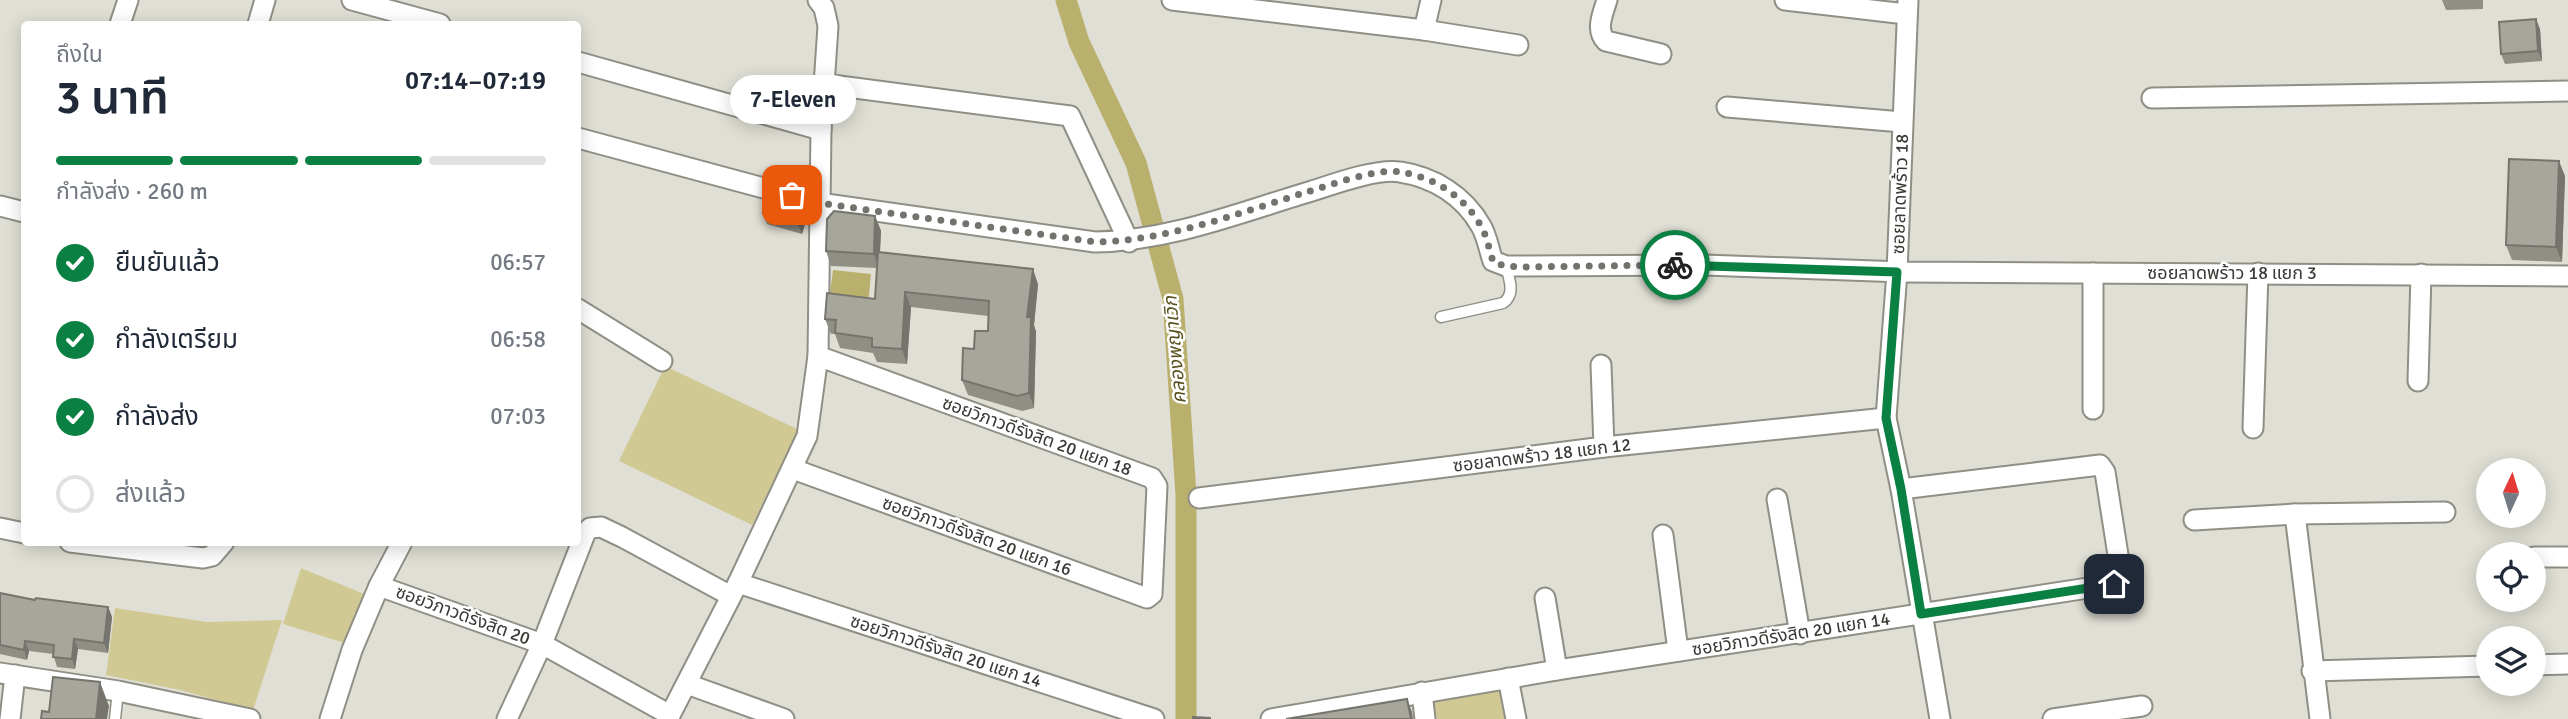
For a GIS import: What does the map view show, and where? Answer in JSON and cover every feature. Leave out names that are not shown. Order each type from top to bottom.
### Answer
[{"type":"street","points":[[121,21],[128,0]]},
{"type":"street","points":[[259,21],[265,0]]},
{"type":"street","points":[[352,0],[429,21]]},
{"type":"street","points":[[1172,0],[1424,30],[1518,45]]},
{"type":"street","points":[[1424,30],[1431,0]]},
{"type":"street","points":[[1606,0],[1600,29],[1606,41],[1661,54]]},
{"type":"street","points":[[1785,0],[1907,7]]},
{"type":"street","points":[[669,717],[807,436],[818,356],[821,130],[828,26],[821,4]]},
{"type":"street","name":"ซอยลาดพร้าว 18","points":[[1907,7],[1897,272],[1886,418],[1901,489],[1940,719]]},
{"type":"street","points":[[581,63],[821,130]]},
{"type":"street","points":[[824,84],[1070,116],[1129,242]]},
{"type":"street","points":[[2152,98],[2568,91]]},
{"type":"street","points":[[1727,107],[1902,122]]},
{"type":"street","points":[[581,139],[819,203],[1095,242],[1129,242],[1170,234],[1352,178],[1397,171],[1422,176],[1446,188],[1466,204],[1482,228],[1493,261],[1506,266]]},
{"type":"street","points":[[0,205],[21,211]]},
{"type":"street","name":"ซอยลาดพร้าว 18 แยก 3","points":[[1506,266],[1704,265],[1897,272],[2568,276]]},
{"type":"street","points":[[2093,273],[2093,409]]},
{"type":"street","points":[[2253,428],[2258,273]]},
{"type":"street","points":[[2418,381],[2421,274]]},
{"type":"street","points":[[581,312],[662,361]]},
{"type":"street","name":"ซอยวิภาวดีรังสิต 20 แยก 18","points":[[818,356],[1152,478],[1157,486],[1153,587]]},
{"type":"street","points":[[1601,365],[1604,447]]},
{"type":"street","name":"ซอยลาดพร้าว 18 แยก 12","points":[[1199,498],[1604,447],[1886,418]]},
{"type":"street","name":"ซอยวิภาวดีรังสิต 20 แยก 14","points":[[1271,719],[1292,718],[1422,692],[1557,670],[2114,584],[2121,574],[2105,472],[2101,465],[1901,489]]},
{"type":"street","name":"ซอยวิภาวดีรังสิต 20 แยก 16","points":[[793,469],[1147,598],[1152,594],[1153,587]]},
{"type":"street","points":[[1776,499],[1800,634]]},
{"type":"street","points":[[2194,520],[2295,514],[2445,512]]},
{"type":"street","points":[[2295,514],[2312,671],[2320,719]]},
{"type":"street","name":"ซอยวิภาวดีรังสิต 20 แยก 14","points":[[581,544],[590,528],[601,527],[734,589],[1154,719]]},
{"type":"street","points":[[0,528],[21,532]]},
{"type":"street","points":[[1663,535],[1678,651]]},
{"type":"street","points":[[103,546],[203,558],[212,556],[221,546]]},
{"type":"street","points":[[379,586],[400,546]]},
{"type":"street","name":"ซอยวิภาวดีรังสิต 20 แยก 14","points":[[542,644],[580,546]]},
{"type":"street","points":[[2546,557],[2568,557]]},
{"type":"street","name":"ซอยวิภาวดีรังสิต 20","points":[[330,719],[352,650],[379,586],[542,644],[669,717]]},
{"type":"street","points":[[1545,597],[1557,670]]},
{"type":"street","points":[[507,719],[542,644]]},
{"type":"street","points":[[2312,671],[2476,666]]},
{"type":"street","points":[[2546,666],[2567,669]]},
{"type":"street","points":[[10,719],[8,674],[118,691],[250,719]]},
{"type":"street","points":[[1508,678],[1516,719]]},
{"type":"street","points":[[687,684],[784,719]]},
{"type":"street","points":[[1422,692],[1426,719]]},
{"type":"street","points":[[2053,719],[2142,706]]},
{"type":"lane","points":[[1441,317],[1503,303],[1509,299],[1512,292],[1506,266]]},
{"type":"lane","points":[[115,719],[118,691]]},
{"type":"shaded area","points":[[833,270],[871,274],[868,306],[829,302]]},
{"type":"shaded area","points":[[665,366],[799,430],[752,525],[619,461]]},
{"type":"shaded area","points":[[301,568],[369,596],[348,644],[283,624]]},
{"type":"shaded area","points":[[115,608],[207,622],[282,620],[253,710],[180,690],[106,675]]},
{"type":"shaded area","points":[[1504,686],[1511,719],[1437,719],[1433,700]]},
{"type":"building","points":[[2536,19],[2538,51],[2501,54],[2499,22]]},
{"type":"building","points":[[2509,159],[2559,161],[2556,247],[2506,245]]},
{"type":"building","points":[[769,193],[804,203],[798,224],[763,213]]},
{"type":"building","points":[[834,211],[875,216],[874,254],[826,251],[827,219]]},
{"type":"building","points":[[878,252],[1033,269],[1027,317],[1031,317],[1029,393],[1017,396],[962,380],[963,348],[974,349],[975,331],[988,331],[989,301],[905,292],[902,349],[872,347],[872,338],[835,333],[836,320],[825,319],[827,293],[875,299]]},
{"type":"building","points":[[0,593],[35,600],[108,607],[104,643],[74,639],[72,659],[53,657],[54,645],[25,641],[24,650],[0,645]]},
{"type":"building","points":[[53,677],[100,682],[96,719],[41,719],[42,711],[49,712]]},
{"type":"building","points":[[1407,699],[1411,719],[1286,719]]},
{"type":"waterway","name":"คลองพญาเวิก","points":[[1066,0],[1079,42],[1136,163],[1173,299],[1186,495],[1186,719]]},
{"type":"way so far","points":[[792,195],[819,203],[1095,242],[1129,242],[1170,234],[1352,178],[1397,171],[1422,176],[1446,188],[1466,204],[1482,228],[1496,264],[1517,267],[1675,265]]},
{"type":"place","name":"7-Eleven","points":[[792,195]]},
{"type":"route","points":[[1675,265],[1897,272],[1886,418],[1901,489],[1921,614],[2114,584]]}]
